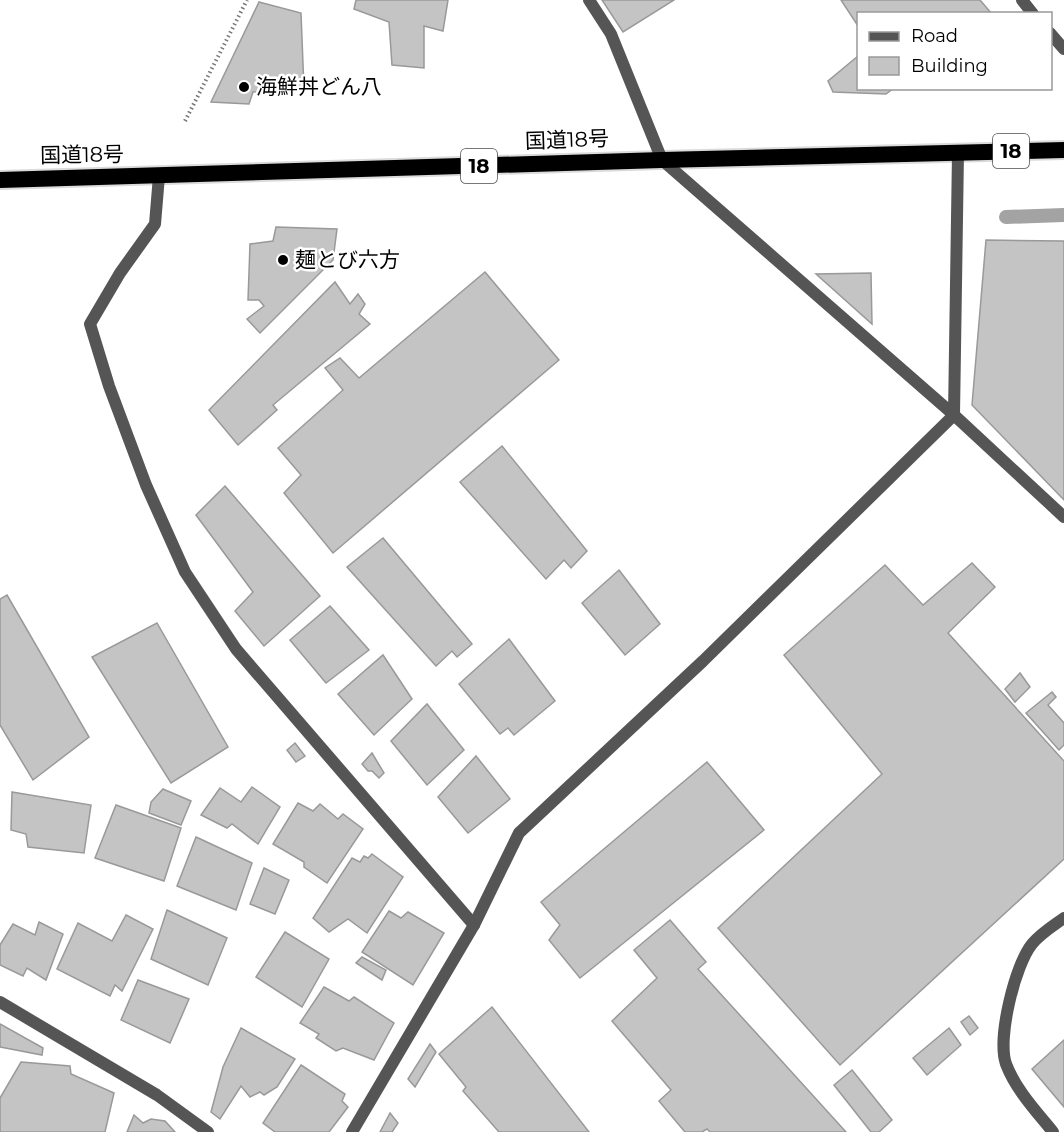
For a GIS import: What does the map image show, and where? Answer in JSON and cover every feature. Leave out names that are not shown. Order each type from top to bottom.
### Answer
[{"type":"highway","name":"国道18号","points":[[0,180],[1064,150]]},
{"type":"street","points":[[589,0],[611,34],[662,160],[954,415],[1064,517]]},
{"type":"street","points":[[1022,0],[1031,12]]},
{"type":"street","points":[[1052,35],[1064,49]]},
{"type":"street","points":[[352,1132],[474,925],[519,833],[703,661],[954,415],[958,153]]},
{"type":"street","points":[[159,176],[155,224],[120,273],[90,324],[109,386],[146,484],[186,572],[236,649],[474,925]]},
{"type":"street","points":[[1053,1132],[1017,1086],[1005,1062],[1004,1037],[1008,1008],[1018,970],[1030,946],[1043,932],[1064,918]]},
{"type":"street","points":[[0,1002],[157,1095],[208,1132]]},
{"type":"path","points":[[185,121],[247,0]]},
{"type":"building","points":[[356,0],[448,0],[443,31],[424,26],[424,68],[392,65],[389,22],[354,9]]},
{"type":"building","points":[[602,0],[674,0],[623,32]]},
{"type":"building","points":[[841,0],[980,0],[990,12],[857,12],[857,24]]},
{"type":"building","points":[[259,2],[301,13],[304,89],[253,92],[249,104],[211,102]]},
{"type":"building","points":[[857,57],[857,90],[891,90],[886,94],[833,92],[828,81]]},
{"type":"building","points":[[276,227],[337,229],[333,260],[260,333],[247,319],[264,306],[259,300],[248,300],[250,244],[273,241]]},
{"type":"building","points":[[986,240],[1064,241],[1064,500],[972,405]]},
{"type":"building","points":[[485,272],[559,360],[333,553],[284,493],[301,475],[278,448],[343,390],[325,368],[340,358],[359,378]]},
{"type":"building","points":[[871,273],[872,324],[816,274]]},
{"type":"building","points":[[335,282],[350,304],[358,294],[365,304],[359,314],[370,324],[273,405],[277,410],[238,445],[209,410]]},
{"type":"building","points":[[502,446],[587,551],[571,568],[564,560],[546,579],[460,482]]},
{"type":"building","points":[[225,486],[320,596],[264,646],[235,611],[253,592],[196,515]]},
{"type":"building","points":[[383,538],[472,644],[457,657],[452,651],[436,666],[347,567]]},
{"type":"building","points":[[972,563],[995,587],[948,633],[1064,761],[1064,859],[840,1065],[718,928],[882,774],[784,655],[885,565],[923,605]]},
{"type":"building","points":[[619,570],[660,624],[625,655],[582,603]]},
{"type":"building","points":[[7,595],[89,737],[33,780],[0,725],[0,599]]},
{"type":"building","points":[[330,606],[369,650],[326,683],[290,640]]},
{"type":"building","points":[[157,623],[228,747],[171,783],[92,657]]},
{"type":"building","points":[[509,639],[555,701],[514,735],[508,728],[500,734],[459,684]]},
{"type":"building","points":[[383,655],[412,699],[374,735],[338,694]]},
{"type":"building","points":[[1020,673],[1030,687],[1015,702],[1005,689]]},
{"type":"building","points":[[1052,692],[1056,697],[1048,705],[1064,723],[1064,745],[1059,750],[1026,713]]},
{"type":"building","points":[[427,704],[464,750],[427,785],[391,741]]},
{"type":"building","points":[[295,743],[305,756],[296,762],[287,750]]},
{"type":"building","points":[[372,753],[384,773],[379,778],[362,764]]},
{"type":"building","points":[[476,756],[510,799],[468,833],[438,797]]},
{"type":"building","points":[[707,762],[764,830],[580,978],[549,940],[560,925],[541,902]]},
{"type":"building","points":[[252,787],[280,807],[258,844],[232,824],[227,828],[201,815],[220,788],[241,802]]},
{"type":"building","points":[[163,789],[191,801],[181,825],[149,813],[151,802]]},
{"type":"building","points":[[12,792],[91,805],[84,853],[28,847],[26,834],[11,830]]},
{"type":"building","points":[[298,803],[313,811],[320,804],[338,819],[343,814],[363,829],[327,883],[304,867],[304,862],[273,844]]},
{"type":"building","points":[[116,805],[181,828],[164,881],[95,858]]},
{"type":"building","points":[[196,837],[252,863],[236,910],[177,886]]},
{"type":"building","points":[[372,854],[403,877],[367,933],[348,919],[329,932],[313,918],[352,858],[360,862],[364,856],[368,858]]},
{"type":"building","points":[[264,868],[289,880],[275,914],[250,904]]},
{"type":"building","points":[[167,910],[227,938],[208,985],[151,959]]},
{"type":"building","points":[[389,911],[401,918],[408,912],[444,933],[413,985],[362,952]]},
{"type":"building","points":[[126,915],[153,929],[122,991],[115,985],[110,996],[57,969],[78,923],[112,941]]},
{"type":"building","points":[[670,920],[706,962],[698,969],[846,1132],[710,1132],[707,1129],[702,1132],[685,1132],[659,1101],[671,1090],[612,1021],[657,978],[634,950]]},
{"type":"building","points":[[39,922],[63,934],[46,980],[27,968],[23,976],[0,965],[0,945],[13,924],[35,935]]},
{"type":"building","points":[[285,932],[329,959],[302,1007],[256,977]]},
{"type":"building","points":[[362,957],[386,970],[382,980],[356,963]]},
{"type":"building","points":[[138,980],[189,999],[170,1043],[121,1020]]},
{"type":"building","points":[[324,987],[349,1001],[354,997],[394,1023],[374,1060],[343,1048],[336,1051],[316,1038],[319,1034],[300,1023]]},
{"type":"building","points":[[492,1007],[589,1132],[499,1132],[463,1091],[466,1087],[439,1054]]},
{"type":"building","points":[[969,1016],[978,1028],[970,1035],[961,1022]]},
{"type":"building","points":[[0,1024],[43,1048],[42,1055],[0,1047]]},
{"type":"building","points":[[241,1028],[295,1059],[277,1087],[264,1095],[260,1092],[250,1097],[241,1086],[220,1119],[211,1112],[223,1067]]},
{"type":"building","points":[[949,1028],[961,1045],[927,1075],[913,1058]]},
{"type":"building","points":[[1064,1040],[1064,1107],[1032,1069]]},
{"type":"building","points":[[430,1044],[436,1052],[415,1087],[408,1079]]},
{"type":"building","points":[[21,1062],[70,1066],[71,1074],[114,1093],[105,1132],[0,1132],[0,1098]]},
{"type":"building","points":[[301,1065],[345,1094],[342,1101],[348,1107],[329,1132],[275,1132],[263,1123]]},
{"type":"building","points":[[852,1070],[892,1120],[879,1132],[871,1132],[834,1085]]},
{"type":"building","points":[[390,1113],[398,1123],[392,1132],[380,1132]]},
{"type":"building","points":[[134,1115],[143,1123],[151,1119],[165,1121],[175,1132],[127,1132]]},
{"type":"waterway","points":[[1006,217],[1064,215]]},
{"type":"place","name":"海鮮丼どん八","points":[[244,87]]},
{"type":"place","name":"麺とび六方","points":[[283,260]]}]
